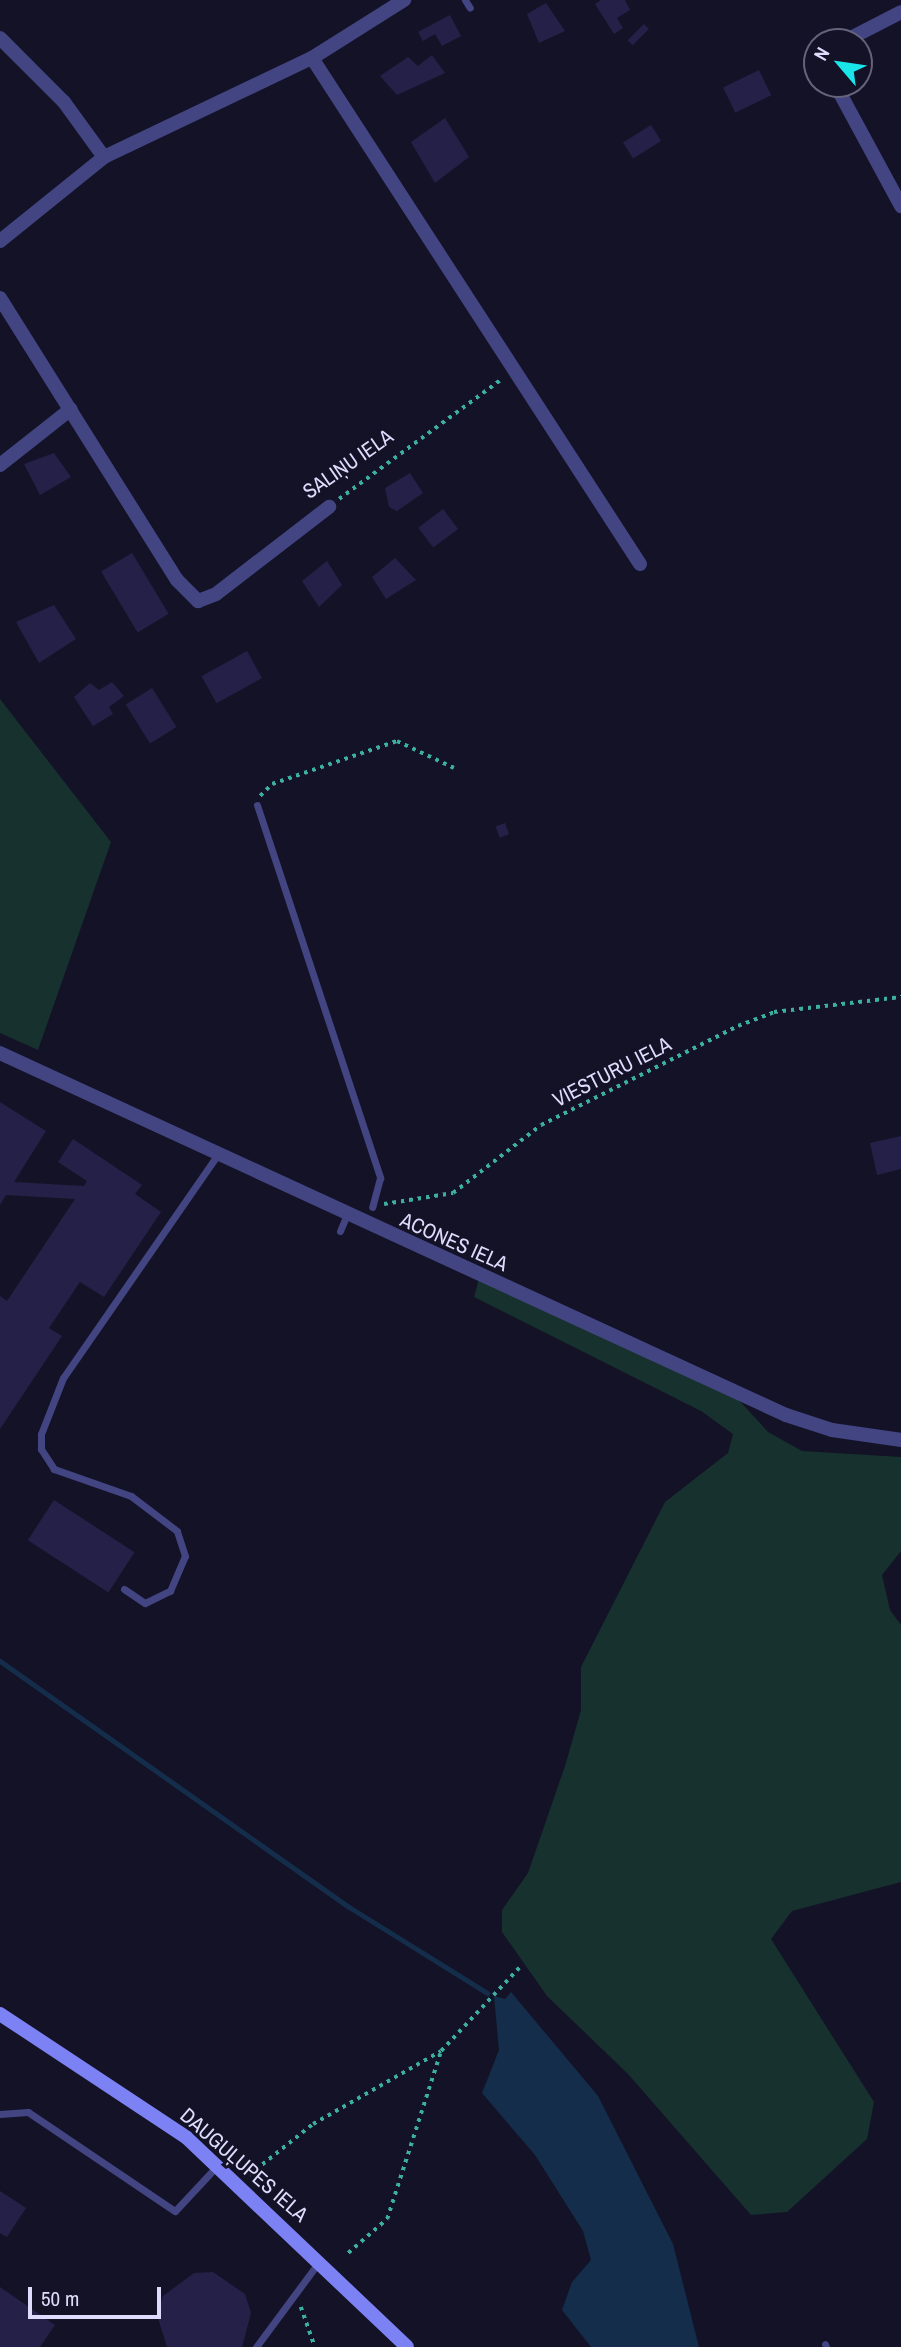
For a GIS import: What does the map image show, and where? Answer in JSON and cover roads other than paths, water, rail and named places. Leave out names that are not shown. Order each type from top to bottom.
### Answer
[{"type":"street","points":[[0,241],[104,157],[312,58],[404,0]]},
{"type":"street","points":[[870,28],[901,12]]},
{"type":"street","points":[[0,38],[64,103],[104,157]]},
{"type":"street","points":[[312,58],[640,564]]},
{"type":"street","points":[[843,98],[901,206]]},
{"type":"street","name":"SALIŅU IELA","points":[[0,298],[177,580],[198,601],[216,594],[328,507]]},
{"type":"street","points":[[0,465],[71,409]]},
{"type":"street","name":"ACONES IELA","points":[[0,1053],[216,1157],[343,1224],[786,1415],[832,1430],[901,1440]]},
{"type":"street","name":"DAUGUĻUPES IELA","points":[[0,2014],[218,2165],[407,2347]]},
{"type":"lane","points":[[465,0],[470,8]]},
{"type":"lane","points":[[257,805],[380,1178],[372,1207]]},
{"type":"lane","points":[[124,1588],[145,1603],[170,1591],[185,1556],[177,1531],[131,1496],[54,1469],[41,1449],[41,1434],[63,1378],[216,1157]]},
{"type":"lane","points":[[0,2114],[28,2112],[175,2211],[218,2165]]},
{"type":"lane","points":[[258,2346],[295,2289],[320,2262]]},
{"type":"water","points":[[511,1992],[598,2096],[673,2244],[699,2347],[591,2347],[562,2310],[572,2282],[591,2260],[583,2231],[535,2155],[482,2093],[499,2050],[494,1996],[505,1999]]},
{"type":"waterway","points":[[0,1661],[349,1907],[487,1993]]}]
